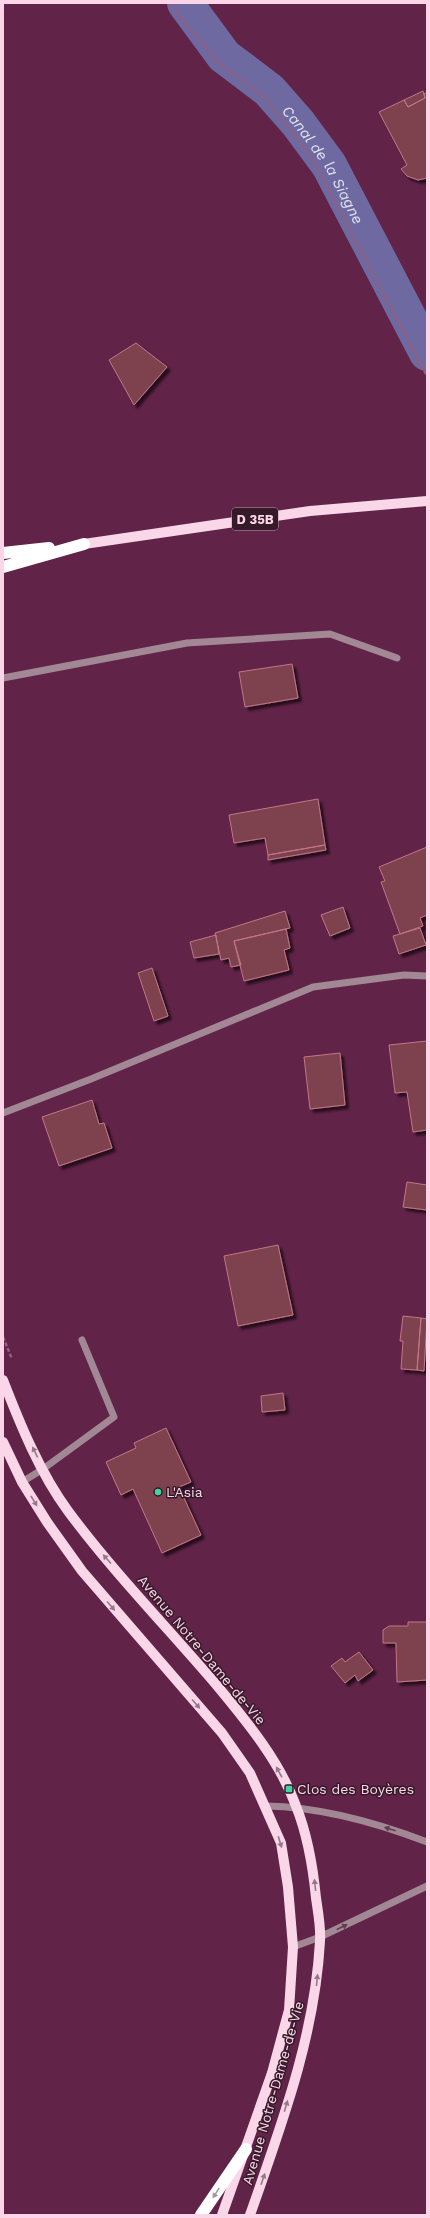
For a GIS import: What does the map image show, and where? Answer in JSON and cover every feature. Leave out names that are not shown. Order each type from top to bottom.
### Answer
[{"type":"highway","points":[[3,553],[84,544]]},
{"type":"highway","points":[[3,558],[84,544]]},
{"type":"highway","points":[[3,567],[84,544]]},
{"type":"highway","points":[[201,2215],[246,2149]]},
{"type":"main road","name":"D 35B","points":[[84,544],[310,511],[427,501]]},
{"type":"main road","name":"Avenue Notre-Dame-de-Vie","points":[[3,1380],[17,1415],[43,1469],[67,1509],[100,1552],[186,1649],[244,1720],[271,1757],[297,1806],[310,1854],[320,1938],[315,1996],[309,2029],[275,2143],[250,2215]]},
{"type":"main road","name":"Avenue Notre-Dame-de-Vie","points":[[3,1442],[22,1482],[47,1522],[82,1571],[222,1733],[250,1773],[266,1806],[281,1843],[288,1887],[293,1947],[289,2010],[272,2073],[222,2215]]},
{"type":"street","points":[[3,678],[187,643],[330,634],[397,658]]},
{"type":"street","points":[[3,1113],[90,1079],[313,987],[404,975],[427,976]]},
{"type":"street","points":[[22,1482],[43,1469],[114,1417],[82,1340]]},
{"type":"street","points":[[266,1806],[297,1806],[348,1815],[427,1842]]},
{"type":"street","points":[[293,1947],[320,1938],[427,1886]]},
{"type":"path","points":[[174,3],[180,16],[220,64],[265,98],[312,158],[427,376]]},
{"type":"building","points":[[423,91],[425,98],[408,107],[404,100]]},
{"type":"building","points":[[427,92],[427,178],[418,180],[407,176],[401,169],[407,165],[379,112],[404,100],[408,107],[425,98],[424,94]]},
{"type":"building","points":[[136,343],[167,367],[134,405],[109,360]]},
{"type":"building","points":[[292,664],[298,698],[245,707],[239,672]]},
{"type":"building","points":[[318,799],[325,845],[268,855],[265,838],[234,843],[229,815]]},
{"type":"building","points":[[325,845],[326,850],[268,860],[268,855]]},
{"type":"building","points":[[427,847],[427,915],[420,918],[423,926],[400,934],[381,882],[385,881],[379,867]]},
{"type":"building","points":[[343,907],[350,928],[330,936],[321,915]]},
{"type":"building","points":[[285,911],[290,928],[234,941],[241,965],[231,967],[229,958],[221,960],[215,933]]},
{"type":"building","points":[[420,928],[426,945],[399,954],[393,936]]},
{"type":"building","points":[[286,929],[290,948],[284,950],[289,970],[244,981],[234,941]]},
{"type":"building","points":[[216,935],[219,954],[194,958],[190,942]]},
{"type":"building","points":[[152,968],[168,1016],[154,1021],[138,973]]},
{"type":"building","points":[[427,1041],[427,1130],[413,1132],[407,1092],[395,1093],[389,1045]]},
{"type":"building","points":[[340,1053],[345,1105],[310,1109],[304,1057]]},
{"type":"building","points":[[92,1100],[99,1124],[104,1123],[112,1148],[59,1166],[42,1117]]},
{"type":"building","points":[[407,1182],[427,1185],[427,1210],[403,1207]]},
{"type":"building","points":[[278,1245],[293,1315],[238,1326],[224,1256]]},
{"type":"building","points":[[403,1316],[421,1318],[417,1370],[401,1369],[403,1341],[400,1341]]},
{"type":"building","points":[[421,1318],[427,1319],[424,1371],[417,1370]]},
{"type":"building","points":[[283,1393],[285,1410],[262,1412],[261,1396]]},
{"type":"building","name":"L'Asia","points":[[166,1428],[191,1482],[179,1487],[201,1535],[162,1553],[133,1489],[121,1495],[106,1462],[136,1448],[134,1443]]},
{"type":"building","points":[[408,1622],[427,1622],[427,1680],[397,1682],[396,1643],[383,1643],[383,1630],[389,1626],[408,1626]]},
{"type":"building","points":[[359,1652],[373,1670],[358,1681],[355,1675],[345,1683],[331,1666],[342,1658],[345,1662]]},
{"type":"waterway","name":"Canal de la Siagne","points":[[185,3],[224,56],[269,90],[298,123],[329,165],[427,353]]},
{"type":"place","name":"L'Asia","points":[[158,1492]]},
{"type":"place","name":"Clos des Boyères","points":[[289,1789]]}]
